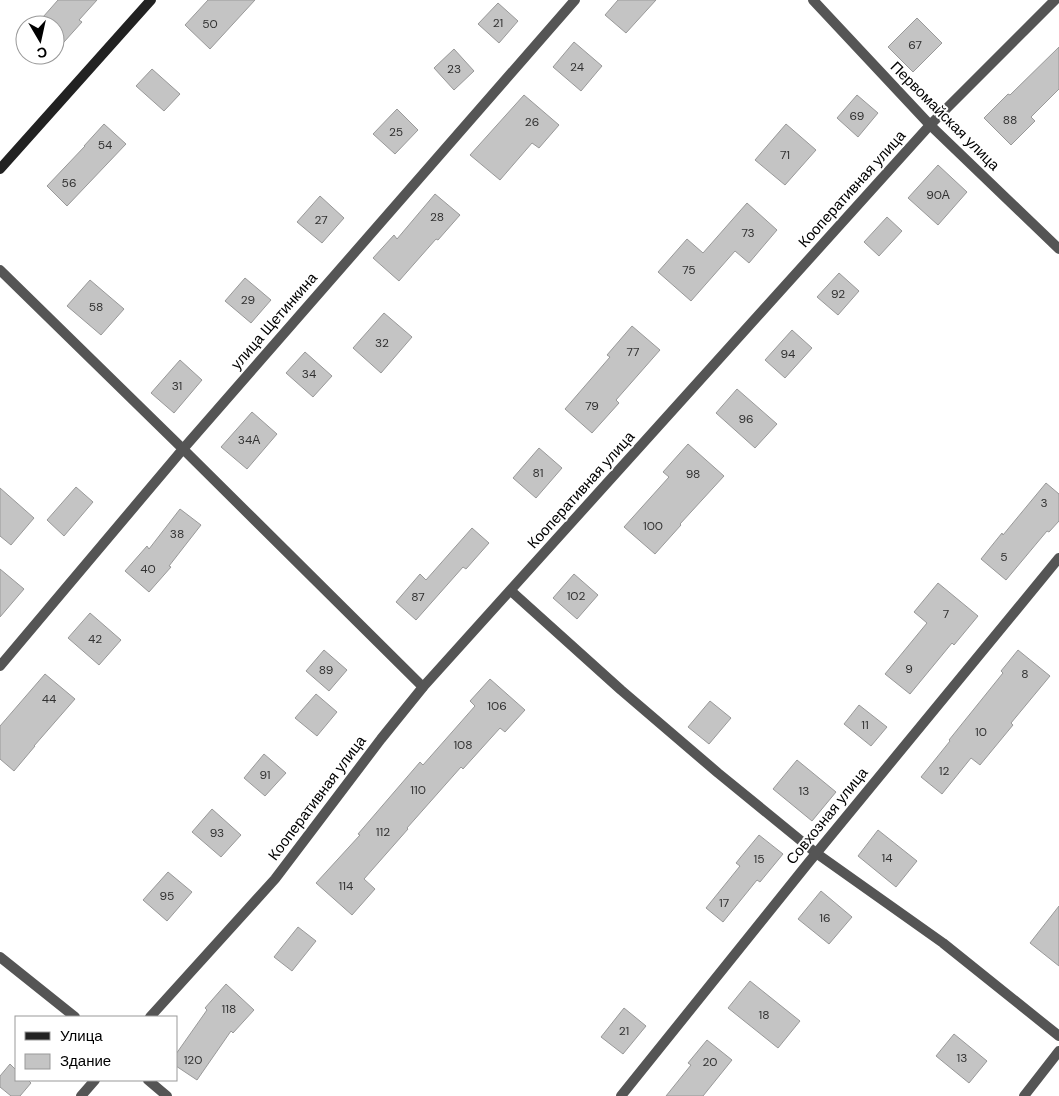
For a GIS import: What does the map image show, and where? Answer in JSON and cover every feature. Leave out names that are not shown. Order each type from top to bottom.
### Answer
[{"type":"main road","points":[[0,170],[151,0]]},
{"type":"street","name":"улица Щетинкина","points":[[0,666],[183,448],[575,0]]},
{"type":"street","name":"Первомайская улица","points":[[813,0],[930,125],[1059,248]]},
{"type":"street","name":"Кооперативная улица","points":[[151,1016],[275,879],[381,739],[424,687],[930,125],[1056,0]]},
{"type":"street","points":[[0,270],[424,687]]},
{"type":"street","name":"Совхозная улица","points":[[621,1096],[816,853],[1059,558]]},
{"type":"street","points":[[510,591],[710,767],[816,853],[943,943],[1059,1036]]},
{"type":"street","points":[[0,957],[74,1016]]},
{"type":"street","points":[[1024,1096],[1059,1051]]},
{"type":"street","points":[[81,1096],[94,1081]]},
{"type":"street","points":[[149,1081],[166,1096]]},
{"type":"building","points":[[58,0],[97,0],[79,20],[82,22],[65,41],[65,15],[45,15]]},
{"type":"building","points":[[208,0],[255,0],[210,49],[185,25]]},
{"type":"building","points":[[618,0],[656,0],[626,33],[605,15]]},
{"type":"building","points":[[498,3],[518,21],[499,43],[478,24]]},
{"type":"building","points":[[917,18],[942,43],[913,72],[888,47]]},
{"type":"building","points":[[574,42],[602,66],[581,91],[553,67]]},
{"type":"building","points":[[1059,47],[1059,89],[1031,117],[1035,121],[1011,145],[984,118]]},
{"type":"building","points":[[454,49],[474,71],[454,90],[434,68]]},
{"type":"building","points":[[152,69],[180,94],[164,111],[136,86]]},
{"type":"building","points":[[524,95],[559,125],[539,148],[532,143],[500,180],[470,155]]},
{"type":"building","points":[[857,95],[878,113],[858,137],[837,118]]},
{"type":"building","points":[[397,109],[418,130],[395,154],[373,134]]},
{"type":"building","points":[[104,124],[126,144],[67,206],[47,186]]},
{"type":"building","points":[[786,124],[816,150],[785,185],[755,160]]},
{"type":"building","points":[[938,165],[967,192],[938,225],[908,198]]},
{"type":"building","points":[[435,194],[460,215],[399,281],[373,258],[394,235],[397,239]]},
{"type":"building","points":[[320,196],[344,218],[322,243],[297,222]]},
{"type":"building","points":[[747,203],[777,230],[749,263],[735,251],[691,301],[658,272],[687,239],[703,253]]},
{"type":"building","points":[[887,217],[902,231],[879,256],[864,242]]},
{"type":"building","points":[[839,273],[859,291],[838,315],[817,297]]},
{"type":"building","points":[[245,278],[271,300],[251,323],[225,301]]},
{"type":"building","points":[[90,280],[124,309],[101,335],[67,306]]},
{"type":"building","points":[[384,313],[412,337],[381,373],[353,348]]},
{"type":"building","points":[[632,326],[660,350],[616,400],[619,403],[592,433],[565,409],[610,357],[607,355]]},
{"type":"building","points":[[792,330],[812,348],[785,378],[765,360]]},
{"type":"building","points":[[305,352],[332,376],[313,397],[286,373]]},
{"type":"building","points":[[180,360],[202,380],[174,413],[151,393]]},
{"type":"building","points":[[737,389],[777,424],[755,448],[716,413]]},
{"type":"building","points":[[252,412],[277,434],[247,469],[221,447]]},
{"type":"building","points":[[688,444],[724,476],[655,554],[624,527],[669,477],[663,472]]},
{"type":"building","points":[[539,448],[562,468],[536,498],[513,478]]},
{"type":"building","points":[[1046,483],[1059,494],[1059,521],[1049,532],[1047,531],[1006,580],[981,559]]},
{"type":"building","points":[[76,487],[93,502],[64,536],[47,520]]},
{"type":"building","points":[[0,488],[34,518],[11,545],[0,536]]},
{"type":"building","points":[[180,509],[201,525],[169,566],[171,567],[149,592],[125,571],[147,546],[149,549]]},
{"type":"building","points":[[472,528],[489,543],[466,569],[463,567],[416,620],[396,602],[420,574],[426,580]]},
{"type":"building","points":[[0,569],[24,589],[0,617]]},
{"type":"building","points":[[574,574],[598,595],[577,619],[553,598]]},
{"type":"building","points":[[938,583],[978,616],[954,645],[952,643],[910,694],[885,674],[927,623],[914,612]]},
{"type":"building","points":[[90,613],[121,640],[99,665],[68,638]]},
{"type":"building","points":[[324,650],[347,670],[329,691],[306,671]]},
{"type":"building","points":[[1018,650],[1050,676],[1011,723],[1013,725],[980,765],[971,758],[942,794],[921,777],[1003,673],[1001,671]]},
{"type":"building","points":[[45,674],[75,699],[14,771],[0,759],[0,726]]},
{"type":"building","points":[[490,679],[525,710],[505,732],[500,728],[463,769],[461,767],[407,828],[364,879],[375,889],[352,915],[316,883],[360,835],[358,834],[420,762],[423,765],[475,706],[470,701]]},
{"type":"building","points":[[316,694],[337,712],[317,736],[295,718]]},
{"type":"building","points":[[710,701],[731,718],[709,744],[688,727]]},
{"type":"building","points":[[859,705],[887,727],[871,746],[844,724]]},
{"type":"building","points":[[264,754],[286,773],[265,796],[244,778]]},
{"type":"building","points":[[797,760],[836,792],[812,821],[773,789]]},
{"type":"building","points":[[212,809],[241,835],[221,857],[192,832]]},
{"type":"building","points":[[878,830],[917,861],[896,887],[858,856]]},
{"type":"building","points":[[759,835],[783,854],[760,882],[757,880],[723,922],[706,908],[740,866],[736,863]]},
{"type":"building","points":[[168,872],[192,892],[167,921],[143,900]]},
{"type":"building","points":[[821,891],[852,917],[829,944],[798,919]]},
{"type":"building","points":[[1059,906],[1059,966],[1030,943]]},
{"type":"building","points":[[298,927],[316,941],[292,971],[274,957]]},
{"type":"building","points":[[750,981],[800,1021],[778,1048],[728,1008]]},
{"type":"building","points":[[226,984],[254,1010],[233,1033],[231,1031],[197,1080],[178,1067],[178,1051],[207,1010],[205,1008]]},
{"type":"building","points":[[624,1008],[646,1026],[623,1054],[601,1037]]},
{"type":"building","points":[[954,1034],[987,1061],[969,1083],[936,1056]]},
{"type":"building","points":[[707,1040],[732,1060],[703,1096],[666,1096],[691,1065],[688,1063]]},
{"type":"building","points":[[10,1064],[15,1069],[15,1081],[29,1081],[31,1083],[20,1096],[11,1096],[0,1087],[0,1076]]}]
